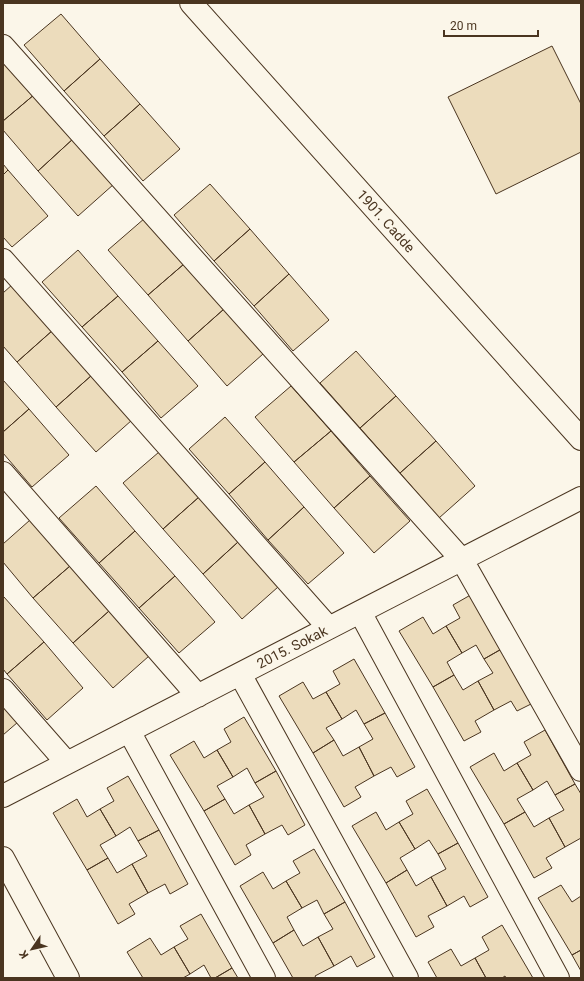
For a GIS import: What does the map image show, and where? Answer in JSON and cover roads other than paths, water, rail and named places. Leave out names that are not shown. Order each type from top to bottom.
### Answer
[{"type":"street","name":"1901. Cadde","points":[[191,3],[581,439]]},
{"type":"street","points":[[3,46],[462,560],[581,770]]},
{"type":"street","points":[[3,260],[329,628]]},
{"type":"street","points":[[3,473],[198,696]]},
{"type":"street","name":"2015. Sokak","points":[[3,796],[581,498]]},
{"type":"street","points":[[360,612],[558,978]]},
{"type":"street","points":[[240,674],[407,978]]},
{"type":"street","points":[[3,690],[67,764]]},
{"type":"street","points":[[129,731],[264,978]]},
{"type":"street","points":[[3,858],[68,978]]}]
